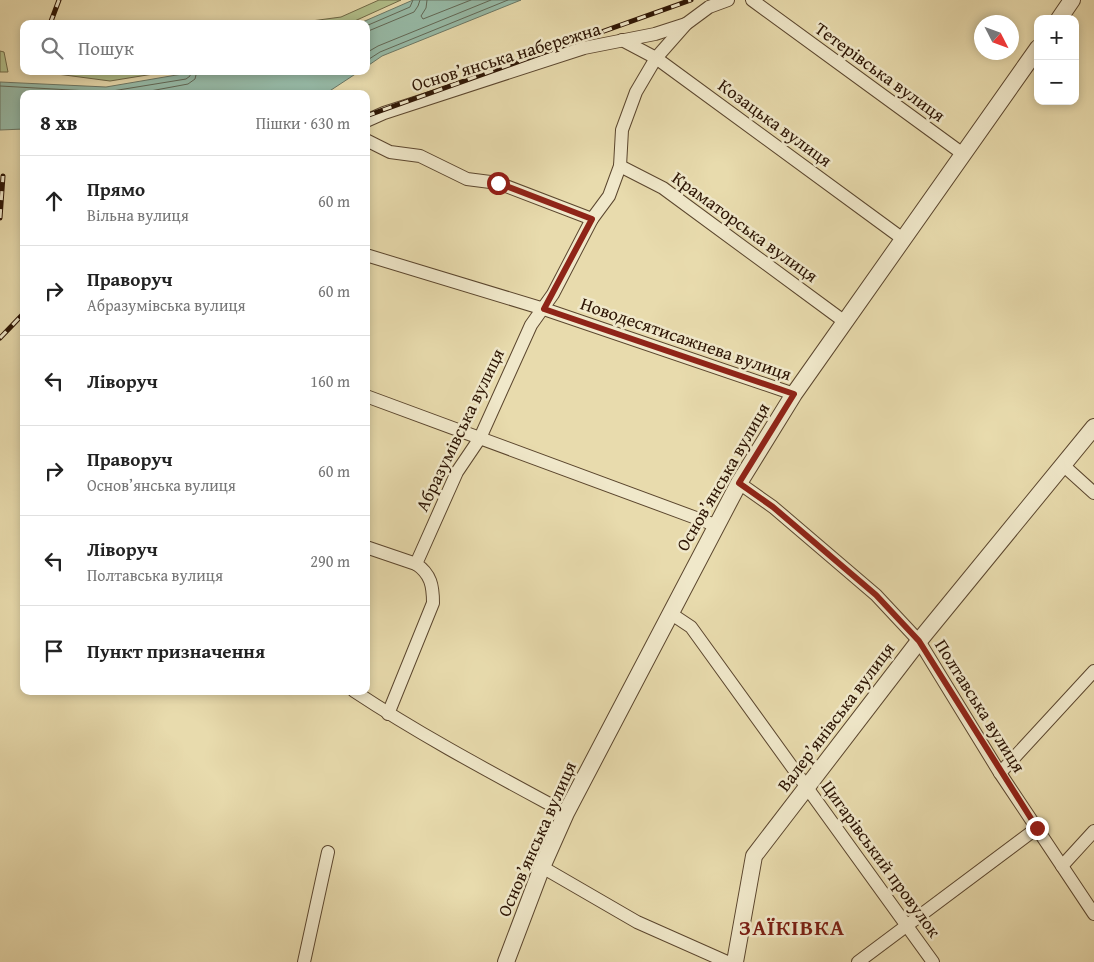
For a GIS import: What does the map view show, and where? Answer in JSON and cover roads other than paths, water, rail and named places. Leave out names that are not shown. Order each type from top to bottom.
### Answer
[{"type":"street","points":[[686,24],[708,7],[728,0]]},
{"type":"street","name":"Тетерівська вулиця","points":[[752,0],[963,154]]},
{"type":"street","points":[[1062,15],[1072,0]]},
{"type":"street","name":"Основ’янська набережна","points":[[370,119],[584,48],[655,34],[686,24]]},
{"type":"street","name":"Абразумівська вулиця","points":[[416,564],[457,472],[480,438],[528,331],[544,309],[592,219],[608,196],[620,166],[622,130],[636,92],[656,58],[686,24]]},
{"type":"street","name":"Козацька вулиця","points":[[622,40],[656,58],[904,239]]},
{"type":"street","name":"Основ’янська вулиця","points":[[506,962],[542,867],[566,813],[739,483],[794,394],[1034,54]]},
{"type":"street","points":[[370,142],[390,152],[420,156],[467,179],[498,183],[592,219]]},
{"type":"street","name":"Краматорська вулиця","points":[[620,166],[663,188],[846,322]]},
{"type":"street","name":"Новодесятисажнева вулиця","points":[[370,256],[544,309],[794,394]]},
{"type":"street","points":[[370,397],[715,526]]},
{"type":"street","name":"Валер’янівська вулиця","points":[[735,962],[754,856],[919,641],[1094,427]]},
{"type":"street","points":[[1063,465],[1094,493]]},
{"type":"street","name":"Полтавська вулиця","points":[[739,483],[773,507],[876,595],[919,641],[1000,772],[1094,914]]},
{"type":"street","points":[[370,548],[416,564],[427,574],[433,585],[433,603],[388,714]]},
{"type":"street","name":"Цигарівський провулок","points":[[670,613],[691,627],[933,962]]},
{"type":"street","points":[[1000,772],[1094,671]]},
{"type":"street","points":[[360,695],[388,714],[566,813]]},
{"type":"street","points":[[858,962],[906,924],[1037,828]]},
{"type":"street","points":[[1062,866],[1094,831]]},
{"type":"street","points":[[304,962],[328,852]]},
{"type":"street","points":[[542,867],[637,922],[727,962]]},
{"type":"water","points":[[413,0],[521,0],[382,56],[370,64],[370,20],[367,20]]},
{"type":"water","points":[[176,75],[354,75],[331,90],[20,90],[20,129],[0,130],[0,82],[106,87]]},
{"type":"railway","points":[[52,20],[59,0]]},
{"type":"railway","points":[[370,115],[691,0]]},
{"type":"railway","points":[[0,218],[3,176]]},
{"type":"railway","points":[[0,338],[20,317]]},
{"type":"district","name":"ЗАЇКІВКА","points":[[792,927]]}]
